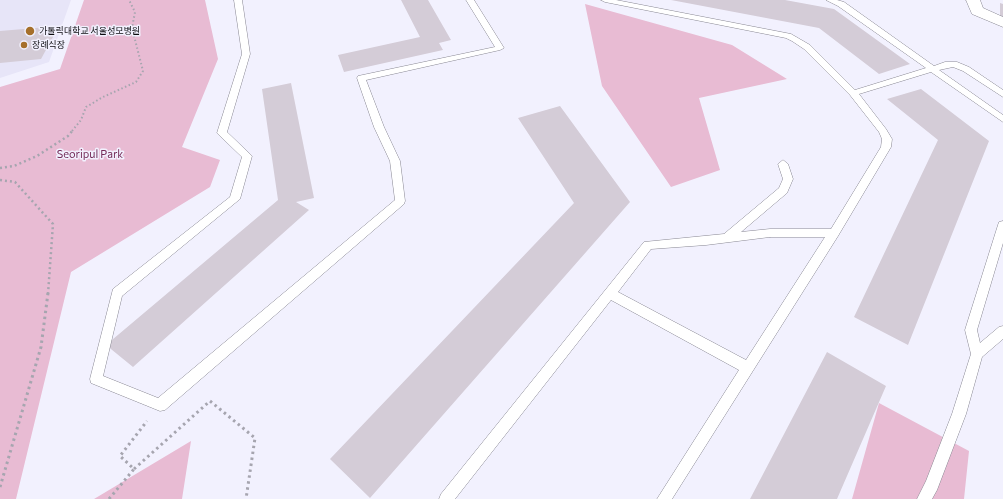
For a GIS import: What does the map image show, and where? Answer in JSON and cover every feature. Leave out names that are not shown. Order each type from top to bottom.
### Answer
[{"type":"street","points":[[973,0],[977,11],[1003,23]]},
{"type":"lane","points":[[238,0],[246,54],[222,133],[247,156],[234,199],[117,294],[96,379],[160,405],[400,201],[395,160],[379,127],[361,78],[500,48],[470,0]]},
{"type":"lane","points":[[605,0],[788,36],[801,42],[852,93],[883,131],[887,139],[886,147],[834,233],[664,499]]},
{"type":"lane","points":[[830,0],[841,4],[1003,119]]},
{"type":"lane","points":[[852,93],[945,65],[960,65],[1003,94]]},
{"type":"lane","points":[[727,238],[783,190],[788,179],[783,164]]},
{"type":"lane","points":[[924,499],[932,485],[959,414],[977,354],[971,330],[1003,225]]},
{"type":"lane","points":[[446,499],[648,245],[770,234],[834,233]]},
{"type":"lane","points":[[609,293],[748,368]]},
{"type":"lane","points":[[977,354],[1003,331]]},
{"type":"path","points":[[0,168],[14,166],[37,156],[68,136],[81,120],[86,107],[136,82],[143,71],[132,28],[134,12],[129,0]]},
{"type":"path","points":[[0,180],[15,182],[53,224],[50,275],[42,347],[0,487]]},
{"type":"path","points":[[109,499],[134,470],[210,401],[255,438],[246,499]]},
{"type":"path","points":[[134,470],[120,456],[160,405]]},
{"type":"shaded area","name":"가톨릭대학교 서울성모병원","points":[[0,0],[71,0],[49,62],[0,78]]},
{"type":"green space","name":"Seoripul Park","points":[[84,0],[205,0],[218,59],[182,147],[220,160],[210,187],[71,272],[16,499],[0,499],[0,87],[60,69]]},
{"type":"green space","points":[[585,4],[732,45],[787,79],[699,98],[720,170],[671,187],[602,86]]},
{"type":"green space","points":[[879,403],[969,451],[964,499],[852,499]]},
{"type":"green space","points":[[191,441],[182,499],[94,499]]},
{"type":"building","points":[[401,0],[428,0],[451,40],[439,43],[443,50],[344,72],[338,55],[420,37]]},
{"type":"building","points":[[671,0],[785,0],[834,9],[910,64],[879,74],[819,28]]},
{"type":"building","points":[[1000,3],[1003,4],[1003,22],[1000,21]]},
{"type":"building","name":"장례식장","points":[[59,26],[41,59],[0,63],[0,31]]},
{"type":"building","points":[[291,83],[314,198],[296,202],[309,210],[133,367],[106,345],[278,200],[262,89]]},
{"type":"building","points":[[921,89],[989,141],[908,345],[854,317],[938,140],[887,99]]},
{"type":"building","points":[[560,106],[630,202],[370,498],[330,459],[574,203],[518,118]]},
{"type":"building","points":[[827,352],[886,386],[837,499],[750,499]]},
{"type":"place","name":"가톨릭대학교 서울성모병원","points":[[30,31]]},
{"type":"place","name":"장례식장","points":[[24,45]]}]
